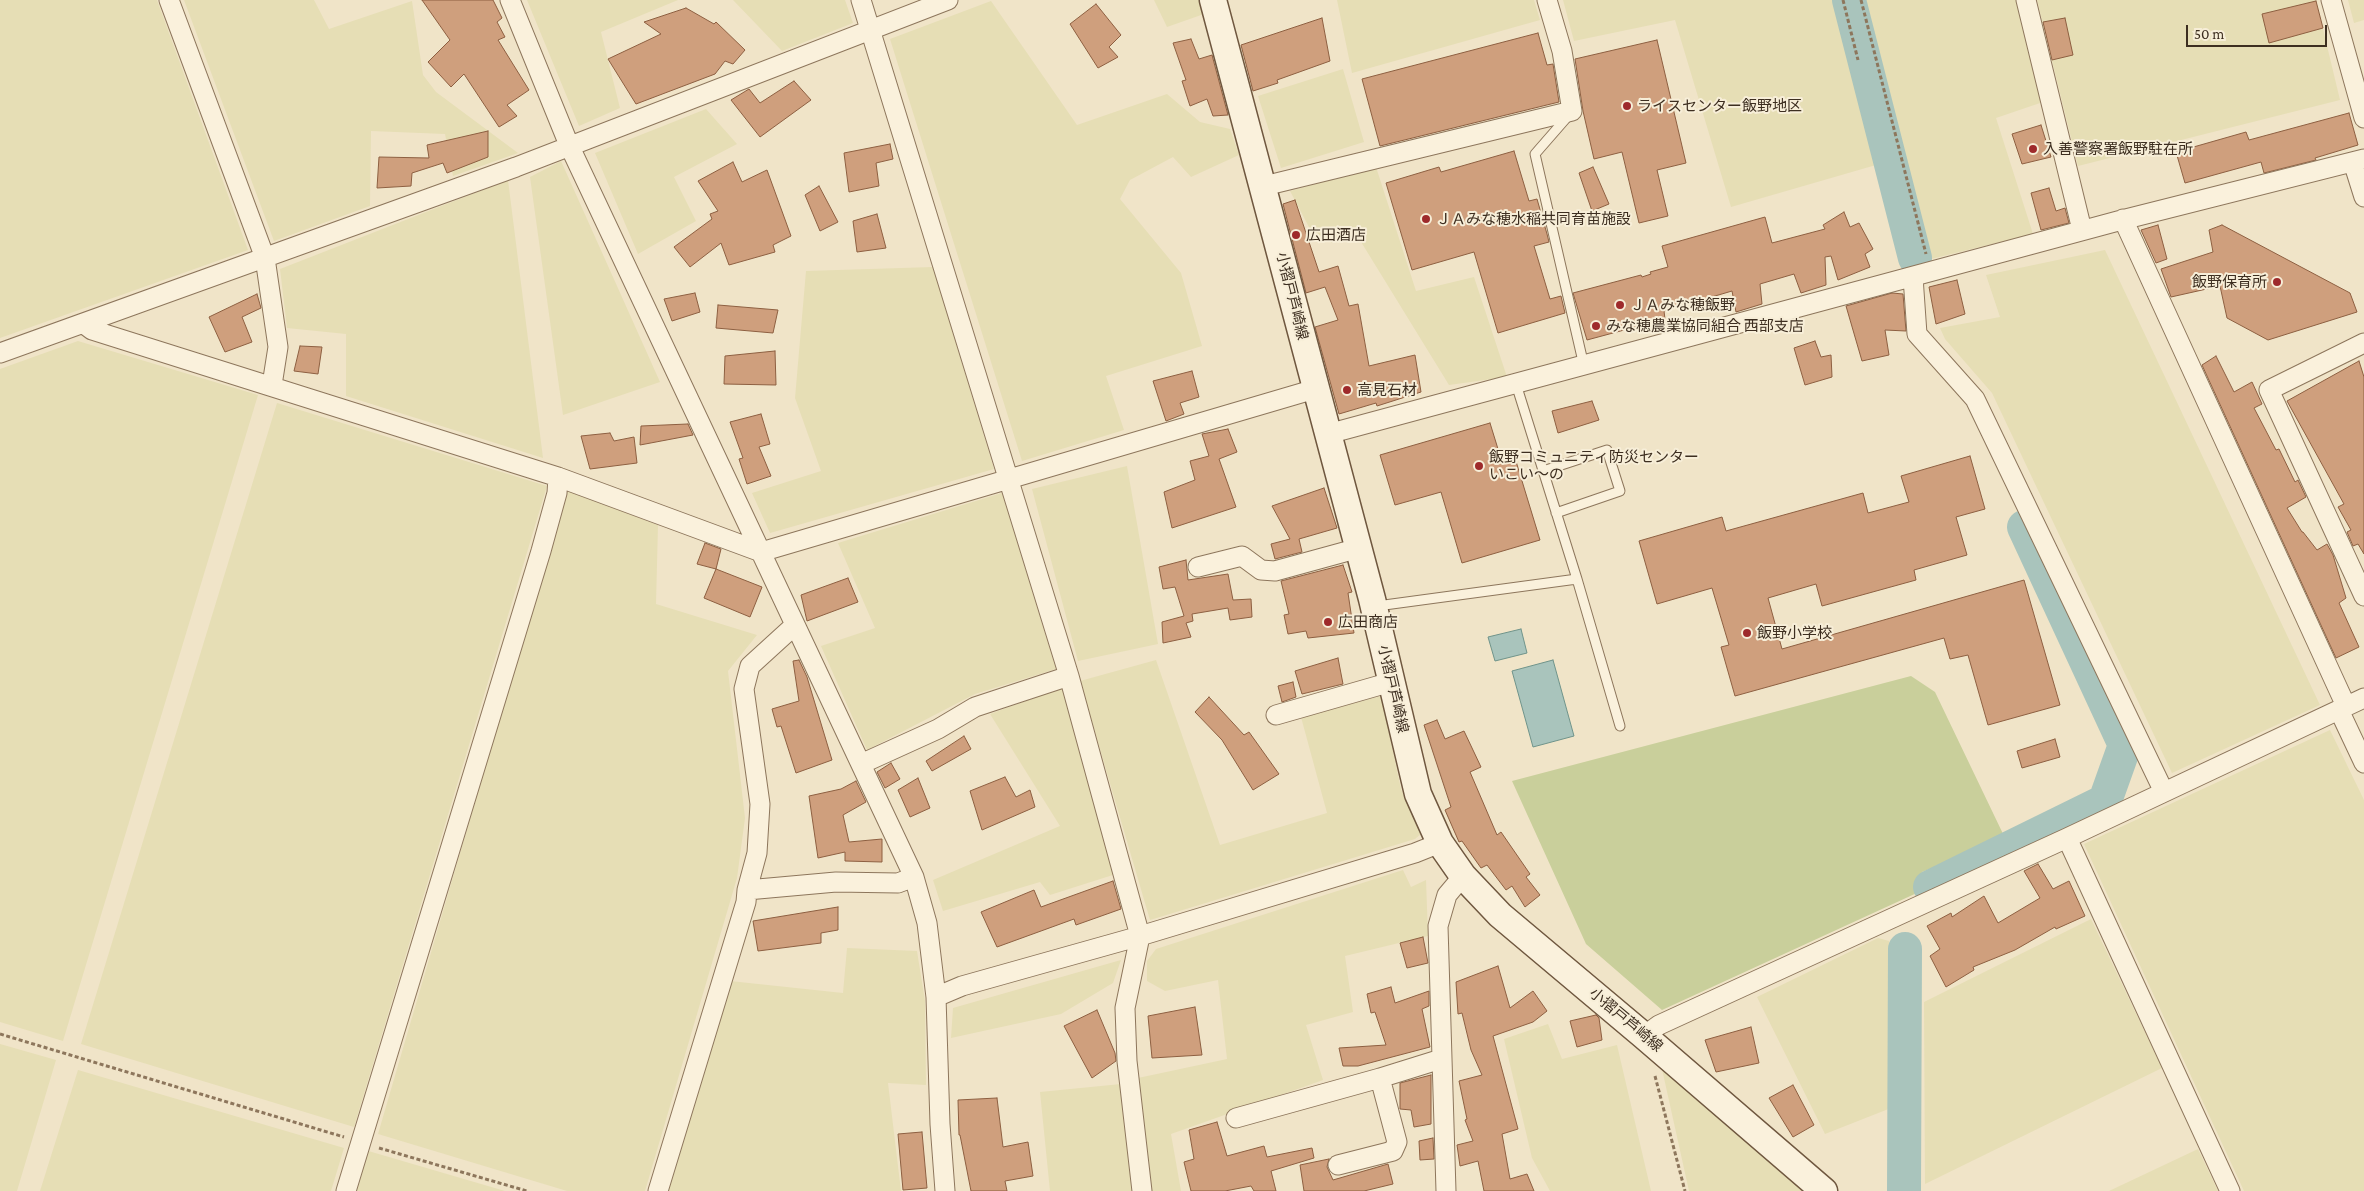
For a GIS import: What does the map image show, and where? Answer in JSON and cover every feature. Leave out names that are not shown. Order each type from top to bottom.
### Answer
[{"type":"main road","name":"小摺戸芦崎線","points":[[1213,0],[1264,186],[1315,389],[1359,548],[1418,794],[1440,843],[1463,876],[1500,915],[1824,1191]]},
{"type":"street","points":[[170,0],[265,258],[278,347],[272,385]]},
{"type":"street","points":[[510,0],[569,145],[914,877],[927,923],[936,997],[940,1124],[945,1191]]},
{"type":"street","points":[[861,0],[1069,676],[1140,936],[1126,1008],[1127,1061],[1142,1191]]},
{"type":"street","points":[[0,353],[507,170],[948,0]]},
{"type":"street","points":[[1264,186],[1572,111],[1562,51],[1546,0]]},
{"type":"street","points":[[2026,0],[2082,230]]},
{"type":"street","points":[[2331,0],[2364,118]]},
{"type":"street","points":[[1328,434],[2082,230],[2358,160],[2364,196]]},
{"type":"street","points":[[2123,220],[2342,708],[2364,763]]},
{"type":"street","points":[[1922,274],[1917,334],[1975,400],[2164,792]]},
{"type":"street","points":[[84,324],[92,330],[272,385],[558,477],[761,552],[1315,389]]},
{"type":"street","points":[[2364,343],[2269,390],[2364,596]]},
{"type":"street","points":[[346,1191],[541,551],[557,493],[558,477]]},
{"type":"street","points":[[1198,567],[1242,556],[1261,570],[1275,571],[1359,548]]},
{"type":"street","points":[[658,1191],[746,902],[756,853],[760,804],[744,689],[750,666],[795,626]]},
{"type":"street","points":[[861,764],[938,729],[975,706],[1069,676]]},
{"type":"street","points":[[1276,715],[1391,682]]},
{"type":"street","points":[[1644,1036],[1659,1025],[2067,838],[2364,698]]},
{"type":"street","points":[[2067,838],[2230,1191]]},
{"type":"street","points":[[936,997],[962,986],[1140,936],[1415,853],[1440,843]]},
{"type":"street","points":[[1446,1191],[1438,926],[1447,895],[1463,876]]},
{"type":"street","points":[[747,890],[836,882],[898,883],[914,877]]},
{"type":"street","points":[[1236,1118],[1442,1059]]},
{"type":"street","points":[[1338,1165],[1393,1150],[1397,1142],[1380,1078]]},
{"type":"lane","points":[[1572,111],[1535,154],[1584,366]]},
{"type":"lane","points":[[1516,384],[1577,579],[1620,726]]},
{"type":"lane","points":[[1543,471],[1607,450],[1620,491],[1556,513]]},
{"type":"lane","points":[[1374,607],[1577,579]]},
{"type":"path","points":[[1842,0],[1858,60]]},
{"type":"path","points":[[1861,0],[1922,274]]},
{"type":"path","points":[[0,1034],[527,1191]]},
{"type":"path","points":[[1654,1072],[1685,1191]]},
{"type":"shaded area","points":[[0,0],[157,0],[248,250],[0,338]]},
{"type":"shaded area","points":[[184,0],[314,0],[329,29],[412,1],[423,75],[436,92],[518,153],[453,176],[445,134],[371,131],[370,206],[274,241]]},
{"type":"shaded area","points":[[527,0],[678,0],[601,32],[620,108],[579,126]]},
{"type":"shaded area","points":[[733,0],[845,0],[853,23],[782,51]]},
{"type":"shaded area","points":[[1154,0],[1200,0],[1204,14],[1167,27]]},
{"type":"shaded area","points":[[1337,0],[1534,0],[1540,20],[1352,73]]},
{"type":"shaded area","points":[[1563,0],[1834,0],[1876,165],[1731,207],[1675,20],[1574,41]]},
{"type":"shaded area","points":[[1866,0],[2017,0],[2043,102],[1996,118],[2033,234],[1931,259]]},
{"type":"shaded area","points":[[2037,0],[2316,0],[2340,100],[2078,166]]},
{"type":"shaded area","points":[[2348,0],[2364,0],[2364,20],[2354,23]]},
{"type":"shaded area","points":[[991,1],[1077,125],[1167,94],[1200,122],[1230,129],[1239,155],[1191,177],[1173,157],[1130,180],[1120,199],[1181,273],[1202,346],[1106,376],[1124,430],[1022,461],[890,39]]},
{"type":"shaded area","points":[[1343,69],[1364,142],[1281,168],[1258,96]]},
{"type":"shaded area","points":[[706,109],[737,144],[674,177],[696,221],[638,254],[595,153]]},
{"type":"shaded area","points":[[561,161],[660,382],[563,415],[530,177]]},
{"type":"shaded area","points":[[1376,167],[1416,291],[1474,277],[1507,377],[1449,385],[1358,237],[1332,243],[1310,229],[1290,191]]},
{"type":"shaded area","points":[[508,180],[543,458],[346,396],[346,334],[287,328],[280,269]]},
{"type":"shaded area","points":[[2105,250],[2320,705],[2172,773],[1992,393],[1945,339],[1940,328],[2000,317],[1986,275]]},
{"type":"shaded area","points":[[933,267],[994,469],[770,533],[752,493],[821,471],[795,398],[806,271]]},
{"type":"shaded area","points":[[78,341],[258,395],[63,1041],[0,1022],[0,369]]},
{"type":"shaded area","points":[[277,403],[547,486],[354,1127],[81,1044]]},
{"type":"shaded area","points":[[1127,466],[1158,644],[1078,661],[1032,489]]},
{"type":"shaded area","points":[[566,490],[658,525],[656,604],[757,635],[728,671],[745,818],[737,878],[645,1191],[567,1191],[378,1134]]},
{"type":"shaded area","points":[[1002,493],[1056,669],[975,694],[867,750],[821,646],[875,628],[838,543]]},
{"type":"shaded area","points":[[1156,660],[1220,845],[1327,813],[1301,717],[1381,696],[1401,789],[1421,834],[1415,839],[1150,920],[1080,681]]},
{"type":"shaded area","points":[[1064,687],[1116,874],[1050,895],[1040,882],[943,911],[933,880],[1060,826],[990,714]]},
{"type":"shaded area","points":[[2330,730],[2364,800],[2364,1191],[2244,1191],[2084,844]]},
{"type":"shaded area","points":[[1403,870],[1411,887],[1426,880],[1428,936],[1345,956],[1353,1012],[1306,1025],[1323,1080],[1171,1134],[1181,1191],[1149,1191],[1138,1078],[1227,1059],[1218,980],[1165,991],[1147,981],[1147,961],[1156,949]]},
{"type":"shaded area","points":[[2091,919],[2162,1068],[1925,1184],[1924,1002]]},
{"type":"shaded area","points":[[1878,938],[1889,941],[1891,1108],[1825,1134],[1757,997]]},
{"type":"shaded area","points":[[847,948],[917,951],[925,1001],[926,1085],[888,1083],[901,1191],[666,1191],[730,981],[843,993]]},
{"type":"shaded area","points":[[1121,960],[1113,983],[1061,1014],[951,1038],[953,1008]]},
{"type":"shaded area","points":[[1548,1024],[1562,1059],[1617,1045],[1651,1191],[1550,1191],[1532,1158],[1504,1039]]},
{"type":"shaded area","points":[[0,1044],[56,1060],[17,1191],[0,1191]]},
{"type":"shaded area","points":[[1662,1069],[1803,1191],[1689,1191]]},
{"type":"shaded area","points":[[78,1070],[344,1148],[331,1191],[40,1191]]},
{"type":"shaded area","points":[[1121,1084],[1133,1191],[1050,1191],[1040,1092]]},
{"type":"shaded area","points":[[2198,1149],[2218,1191],[2109,1191]]},
{"type":"shaded area","points":[[365,1150],[505,1191],[353,1191]]},
{"type":"green space","points":[[1911,676],[1935,692],[2005,838],[1922,872],[1919,892],[1662,1010],[1586,944],[1512,781]]},
{"type":"water","points":[[1521,629],[1527,653],[1495,661],[1488,637]]},
{"type":"water","points":[[1553,660],[1574,736],[1533,747],[1512,671]]},
{"type":"building","points":[[422,0],[493,0],[502,18],[497,22],[505,37],[498,40],[529,90],[507,105],[517,116],[499,127],[464,74],[451,87],[428,62],[450,40]]},
{"type":"building","points":[[2316,1],[2323,28],[2269,43],[2262,14]]},
{"type":"building","points":[[1096,4],[1121,35],[1109,47],[1118,57],[1098,68],[1070,24]]},
{"type":"building","points":[[686,8],[714,24],[716,22],[745,50],[733,64],[725,61],[715,74],[636,104],[608,59],[661,34],[644,22]]},
{"type":"building","points":[[1322,18],[1330,61],[1277,80],[1278,83],[1253,91],[1241,45]]},
{"type":"building","points":[[2065,18],[2073,55],[2052,60],[2043,22]]},
{"type":"building","points":[[1538,33],[1547,65],[1553,64],[1559,102],[1380,146],[1362,79]]},
{"type":"building","points":[[1191,39],[1199,59],[1212,55],[1228,115],[1213,116],[1207,99],[1190,106],[1182,81],[1186,80],[1173,43]]},
{"type":"building","name":"ライスセンター飯野地区","points":[[1657,40],[1686,163],[1657,170],[1668,216],[1639,223],[1622,152],[1594,159],[1583,111],[1575,59]]},
{"type":"building","points":[[794,81],[811,100],[760,137],[731,100],[749,89],[760,103]]},
{"type":"building","points":[[2349,113],[2358,145],[2315,158],[2316,160],[2264,173],[2261,162],[2185,183],[2176,152],[2246,132],[2249,140]]},
{"type":"building","points":[[2041,125],[2051,157],[2022,164],[2012,134]]},
{"type":"building","points":[[488,131],[488,157],[447,173],[443,163],[412,173],[411,186],[377,188],[379,157],[429,158],[427,145]]},
{"type":"building","points":[[890,144],[893,159],[876,163],[879,186],[849,192],[844,153]]},
{"type":"building","points":[[1514,151],[1529,201],[1537,199],[1549,242],[1534,246],[1550,299],[1561,296],[1565,313],[1498,333],[1474,252],[1412,270],[1386,183],[1439,167],[1441,172]]},
{"type":"building","points":[[733,162],[742,182],[767,170],[791,236],[773,245],[775,252],[729,265],[721,243],[690,267],[674,247],[712,219],[710,214],[718,211],[698,181]]},
{"type":"building","points":[[1593,167],[1609,204],[1592,211],[1579,173]]},
{"type":"building","points":[[819,186],[838,222],[820,231],[805,195]]},
{"type":"building","points":[[2049,188],[2056,211],[2065,208],[2069,223],[2041,230],[2031,193]]},
{"type":"building","points":[[1295,200],[1319,272],[1338,266],[1349,306],[1358,304],[1369,366],[1415,355],[1421,392],[1377,406],[1376,403],[1339,414],[1315,327],[1338,320],[1325,287],[1306,293],[1283,204]]},
{"type":"building","points":[[1844,212],[1850,227],[1859,223],[1873,249],[1865,254],[1870,267],[1838,280],[1831,256],[1825,257],[1826,285],[1801,293],[1794,274],[1760,284],[1762,304],[1736,312],[1732,291],[1664,311],[1665,319],[1587,340],[1573,293],[1641,275],[1642,277],[1651,274],[1650,272],[1668,267],[1662,246],[1765,217],[1772,243],[1825,229],[1823,225]]},
{"type":"building","points":[[877,214],[886,248],[857,252],[853,221]]},
{"type":"building","points":[[2158,225],[2167,259],[2156,263],[2141,230]]},
{"type":"building","points":[[2222,225],[2350,293],[2357,312],[2268,340],[2227,318],[2220,286],[2171,297],[2161,269],[2213,252],[2209,230]]},
{"type":"building","points":[[1957,280],[1965,314],[1936,324],[1929,287]]},
{"type":"building","points":[[695,293],[700,312],[672,321],[664,299]]},
{"type":"building","points":[[1892,293],[1903,294],[1906,331],[1885,330],[1889,355],[1862,361],[1846,306]]},
{"type":"building","points":[[257,294],[261,308],[242,317],[252,342],[225,352],[209,317]]},
{"type":"building","points":[[718,305],[778,310],[773,333],[716,328]]},
{"type":"building","points":[[1815,341],[1821,357],[1831,355],[1832,377],[1805,385],[1794,348]]},
{"type":"building","points":[[300,346],[322,347],[318,374],[294,371]]},
{"type":"building","points":[[775,351],[776,385],[724,384],[725,356]]},
{"type":"building","points":[[2216,356],[2234,392],[2252,382],[2262,404],[2254,408],[2276,450],[2279,449],[2295,482],[2298,480],[2306,497],[2287,508],[2302,532],[2317,550],[2327,544],[2333,555],[2346,598],[2339,603],[2359,647],[2336,658],[2202,365]]},
{"type":"building","points":[[2359,361],[2364,377],[2364,554],[2358,544],[2353,546],[2347,532],[2351,530],[2338,507],[2344,504],[2287,401]]},
{"type":"building","points":[[1192,371],[1199,397],[1180,403],[1184,414],[1166,421],[1153,381]]},
{"type":"building","points":[[1592,401],[1599,420],[1558,433],[1552,411]]},
{"type":"building","points":[[761,414],[770,444],[759,447],[771,476],[747,484],[739,459],[743,458],[730,422]]},
{"type":"building","points":[[1490,423],[1502,462],[1515,458],[1540,540],[1462,563],[1441,492],[1395,505],[1380,455]]},
{"type":"building","points":[[688,424],[693,435],[640,445],[641,426]]},
{"type":"building","points":[[1228,429],[1237,452],[1219,459],[1236,507],[1172,528],[1164,492],[1195,480],[1190,461],[1209,456],[1202,434]]},
{"type":"building","points":[[610,433],[614,441],[634,437],[637,463],[590,469],[581,436]]},
{"type":"building","points":[[1970,456],[1985,509],[1956,517],[1967,555],[1914,570],[1916,580],[1822,606],[1816,584],[1768,598],[1782,649],[2024,580],[2060,705],[1988,725],[1968,655],[1950,659],[1944,638],[1735,696],[1721,647],[1729,645],[1712,588],[1657,604],[1639,541],[1722,517],[1726,531],[1863,493],[1868,513],[1909,502],[1901,476]]},
{"type":"building","points":[[1324,488],[1337,528],[1299,539],[1302,552],[1275,559],[1271,544],[1290,539],[1272,506]]},
{"type":"building","points":[[705,543],[721,549],[716,569],[697,564]]},
{"type":"building","points":[[1186,560],[1188,580],[1228,574],[1233,600],[1251,599],[1252,617],[1230,620],[1228,608],[1192,614],[1193,621],[1186,623],[1191,637],[1163,643],[1162,622],[1184,616],[1175,587],[1163,589],[1159,567]]},
{"type":"building","points":[[1343,565],[1352,592],[1348,593],[1354,633],[1308,638],[1306,631],[1288,634],[1284,615],[1289,614],[1281,581]]},
{"type":"building","points":[[716,569],[762,587],[750,617],[704,598]]},
{"type":"building","points":[[848,578],[858,602],[807,621],[801,595]]},
{"type":"building","points":[[1338,658],[1343,684],[1302,694],[1295,671]]},
{"type":"building","points":[[799,660],[807,677],[832,760],[796,773],[781,726],[777,727],[772,709],[799,701],[793,661]]},
{"type":"building","points":[[1293,682],[1296,697],[1282,702],[1278,686]]},
{"type":"building","points":[[1209,697],[1244,735],[1249,732],[1279,774],[1253,790],[1222,740],[1195,712]]},
{"type":"building","points":[[1437,720],[1445,739],[1464,731],[1481,767],[1470,772],[1497,835],[1501,832],[1530,874],[1526,877],[1540,895],[1525,907],[1512,886],[1506,890],[1487,865],[1481,868],[1462,841],[1459,842],[1445,810],[1451,807],[1424,725]]},
{"type":"building","points":[[964,736],[971,749],[932,771],[926,761]]},
{"type":"building","points":[[2055,739],[2060,757],[2022,768],[2017,751]]},
{"type":"building","points":[[891,763],[900,779],[885,788],[877,772]]},
{"type":"building","points":[[1005,777],[1016,797],[1030,790],[1035,807],[982,830],[970,791]]},
{"type":"building","points":[[918,778],[930,808],[910,817],[898,790]]},
{"type":"building","points":[[856,781],[866,802],[843,815],[849,842],[882,839],[882,862],[845,861],[845,852],[818,858],[809,796],[841,789]]},
{"type":"building","points":[[2038,864],[2053,889],[2069,881],[2085,916],[2056,929],[2055,927],[2015,950],[1973,967],[1974,970],[1946,987],[1930,956],[1940,949],[1927,926],[1951,913],[1952,917],[1984,896],[1998,923],[2040,898],[2024,871]]},
{"type":"building","points":[[1113,881],[1121,909],[1076,925],[1074,919],[997,947],[981,912],[1034,890],[1041,907]]},
{"type":"building","points":[[838,907],[838,930],[821,933],[821,943],[758,951],[753,921]]},
{"type":"building","points":[[1423,937],[1428,963],[1407,968],[1400,943]]},
{"type":"building","points":[[1498,966],[1510,1008],[1533,991],[1547,1011],[1533,1022],[1493,1036],[1518,1129],[1502,1134],[1510,1179],[1527,1174],[1534,1191],[1484,1191],[1478,1161],[1460,1166],[1457,1145],[1473,1141],[1465,1120],[1467,1119],[1459,1081],[1482,1075],[1471,1050],[1462,1013],[1458,1014],[1456,982]]},
{"type":"building","points":[[1391,987],[1395,1003],[1429,991],[1429,1006],[1422,1009],[1430,1047],[1358,1066],[1343,1066],[1339,1048],[1386,1045],[1375,1012],[1371,1013],[1367,994]]},
{"type":"building","points":[[1195,1007],[1202,1055],[1152,1058],[1148,1016]]},
{"type":"building","points":[[1097,1010],[1115,1053],[1116,1061],[1092,1078],[1064,1026]]},
{"type":"building","points":[[1596,1015],[1599,1018],[1602,1040],[1577,1047],[1570,1021]]},
{"type":"building","points":[[1751,1027],[1759,1063],[1716,1072],[1705,1040]]},
{"type":"building","points":[[1431,1075],[1431,1124],[1414,1127],[1411,1110],[1400,1109],[1400,1083]]},
{"type":"building","points":[[1793,1085],[1814,1125],[1793,1137],[1769,1098]]},
{"type":"building","points":[[997,1098],[1003,1147],[1028,1142],[1033,1176],[1005,1181],[1007,1191],[971,1191],[959,1135],[958,1100]]},
{"type":"building","points":[[1217,1122],[1227,1156],[1264,1146],[1267,1157],[1312,1148],[1314,1158],[1271,1171],[1276,1191],[1254,1191],[1251,1186],[1225,1191],[1191,1191],[1184,1162],[1194,1159],[1189,1130]]},
{"type":"building","points":[[922,1132],[927,1188],[903,1190],[898,1134]]},
{"type":"building","points":[[1433,1138],[1434,1159],[1420,1160],[1419,1141]]},
{"type":"building","points":[[1329,1159],[1327,1167],[1333,1180],[1388,1164],[1393,1184],[1364,1191],[1304,1191],[1300,1165]]},
{"type":"waterway","points":[[1849,0],[1915,258]]},
{"type":"waterway","points":[[1930,887],[2105,801],[2125,745],[2024,527]]},
{"type":"waterway","points":[[1904,1191],[1905,949]]},
{"type":"place","name":"ライスセンター飯野地区","points":[[1627,106]]},
{"type":"place","name":"入善警察署飯野駐在所","points":[[2033,149]]},
{"type":"place","name":"ＪＡみな穂水稲共同育苗施設","points":[[1426,219]]},
{"type":"place","name":"広田酒店","points":[[1296,235]]},
{"type":"place","name":"飯野保育所","points":[[2277,282]]},
{"type":"place","name":"ＪＡみな穂飯野","points":[[1620,305]]},
{"type":"place","name":"みな穂農業協同組合 西部支店","points":[[1596,326]]},
{"type":"place","name":"高見石材","points":[[1347,390]]},
{"type":"place","name":"飯野コミュニティ防災センター いこい～の","points":[[1479,466]]},
{"type":"place","name":"広田商店","points":[[1328,622]]},
{"type":"place","name":"飯野小学校","points":[[1747,633]]}]
